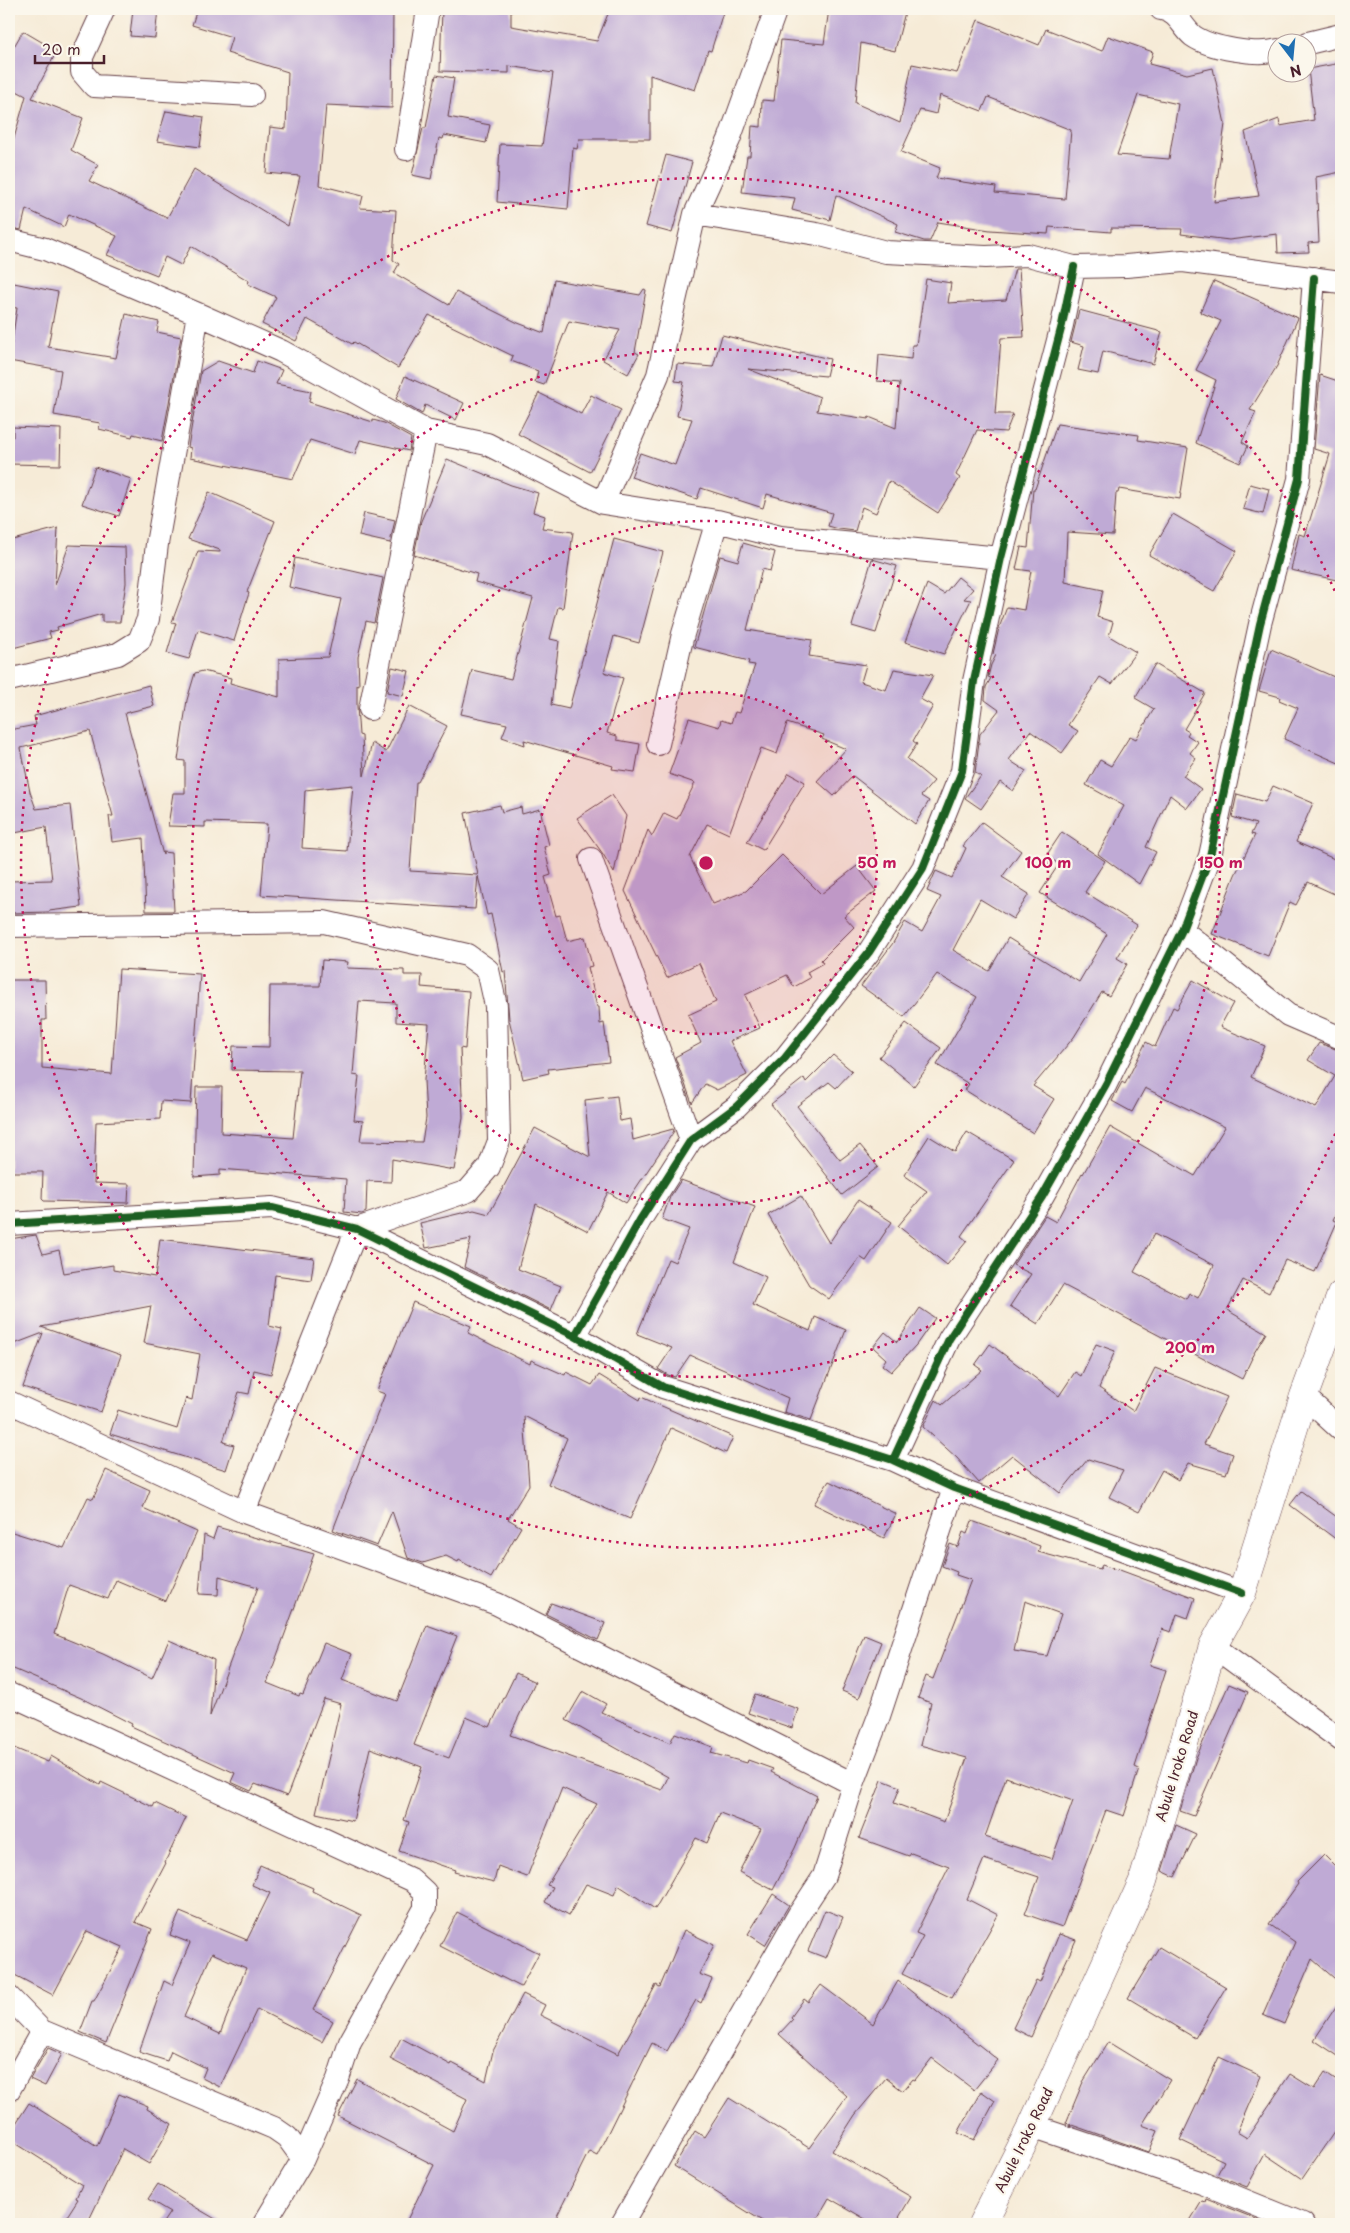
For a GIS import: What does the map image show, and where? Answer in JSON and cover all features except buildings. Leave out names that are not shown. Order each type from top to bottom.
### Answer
[{"type":"street","points":[[104,9],[82,57],[82,72],[94,86],[252,95]]},
{"type":"street","points":[[406,149],[428,9]]},
{"type":"street","points":[[603,503],[658,375],[696,214],[729,140],[776,9]]},
{"type":"street","points":[[1160,9],[1166,10],[1180,19],[1193,36],[1223,49],[1268,50]]},
{"type":"street","points":[[1318,41],[1341,35]]},
{"type":"street","points":[[696,214],[817,234],[886,252],[986,257],[1028,255],[1074,266],[1126,266],[1183,261],[1236,270],[1341,282]]},
{"type":"street","points":[[9,240],[45,249],[198,314],[281,351],[426,431],[487,444],[603,503],[717,521],[780,537],[1001,558]]},
{"type":"street","points":[[575,1336],[640,1220],[691,1140],[736,1108],[785,1058],[869,952],[922,868],[962,771],[974,681],[1001,558],[1062,325],[1074,266]]},
{"type":"street","points":[[893,1460],[949,1339],[1042,1197],[1106,1084],[1182,930],[1210,856],[1260,624],[1299,479],[1314,278]]},
{"type":"street","points":[[9,680],[118,654],[139,641],[148,619],[157,544],[198,314]]},
{"type":"street","points":[[370,709],[426,431]]},
{"type":"street","points":[[658,744],[683,634],[717,521]]},
{"type":"street","points":[[591,858],[691,1140]]},
{"type":"street","points":[[9,926],[210,925],[324,922],[467,956],[488,970],[496,1006],[499,1141],[489,1167],[468,1191],[357,1229],[244,1512]]},
{"type":"street","points":[[1182,930],[1288,1015],[1341,1038]]},
{"type":"street","points":[[9,1224],[272,1208],[357,1229],[575,1336],[663,1387],[893,1460],[954,1488],[1242,1594]]},
{"type":"street","name":"Abule Iroko Road","points":[[982,2224],[1032,2126],[1143,1881],[1212,1646],[1242,1594],[1304,1396],[1341,1295]]},
{"type":"street","points":[[1304,1396],[1341,1430]]},
{"type":"street","points":[[9,1402],[244,1512],[497,1604],[853,1784]]},
{"type":"street","points":[[622,2224],[799,1914],[824,1876],[853,1784],[879,1716],[954,1488]]},
{"type":"street","points":[[1212,1646],[1341,1740]]},
{"type":"street","points":[[9,1694],[412,1880],[425,1892],[425,1908],[350,2042],[338,2079],[303,2159],[264,2224]]},
{"type":"street","points":[[9,1997],[42,2031],[274,2128],[287,2137],[303,2159]]},
{"type":"street","points":[[9,2090],[42,2031]]},
{"type":"street","points":[[1032,2126],[1202,2183],[1303,2224]]},
{"type":"cycle path","points":[[575,1336],[640,1220],[691,1140],[736,1107],[785,1058],[869,952],[923,868],[962,771],[974,681],[1001,558],[1062,325],[1074,267]]},
{"type":"cycle path","points":[[893,1460],[949,1339],[1042,1197],[1106,1084],[1182,930],[1210,856],[1260,624],[1299,479],[1314,278]]},
{"type":"cycle path","points":[[9,1224],[272,1208],[357,1229],[575,1336],[663,1387],[893,1460],[954,1488],[1242,1593]]}]
